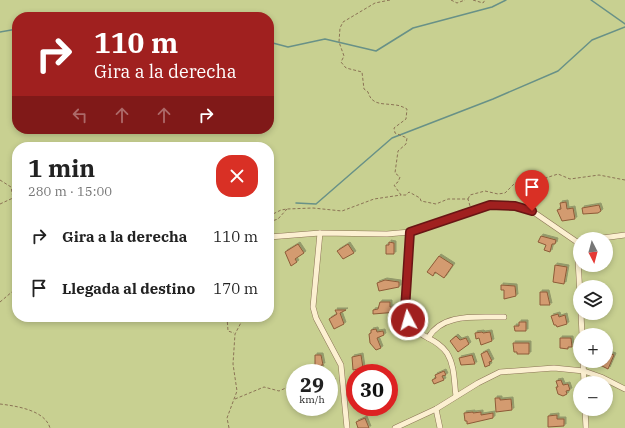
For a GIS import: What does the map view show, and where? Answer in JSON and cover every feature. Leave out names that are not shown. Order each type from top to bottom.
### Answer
[{"type":"street","points":[[274,237],[320,233],[387,234],[410,232],[490,205],[515,206],[532,211],[573,237]]},
{"type":"street","points":[[410,232],[405,310],[412,328],[442,347],[451,361],[456,396]]},
{"type":"street","points":[[320,233],[314,307],[316,318],[341,365],[347,428]]},
{"type":"street","points":[[613,237],[625,235]]},
{"type":"street","points":[[428,338],[434,328],[443,322],[455,319],[504,317]]},
{"type":"street","points":[[395,428],[436,409],[456,396],[500,372],[554,368],[584,371],[601,376],[625,390]]},
{"type":"street","points":[[584,368],[584,376]]},
{"type":"street","points":[[436,409],[440,428]]},
{"type":"street","points":[[586,416],[586,428]]},
{"type":"path","points":[[390,0],[375,3],[343,22],[340,28],[339,42],[344,56],[341,62],[346,68],[362,72],[364,89],[368,92],[370,98],[377,104],[396,105],[408,109],[406,119],[394,128],[395,134],[407,138],[406,144],[398,151],[395,172],[400,177],[394,186],[401,195]]},
{"type":"path","points":[[451,0],[457,3],[465,0]]},
{"type":"path","points":[[473,0],[483,3],[485,0]]},
{"type":"path","points":[[468,199],[470,195],[479,191],[505,193],[515,183],[527,184],[555,174],[570,179],[599,175],[625,180]]},
{"type":"path","points":[[0,180],[11,186],[12,192]]},
{"type":"path","points":[[274,214],[287,209],[313,208],[342,211],[374,199],[406,195],[409,192],[420,198],[420,201],[436,204],[448,199],[468,199]]},
{"type":"path","points":[[0,204],[12,198]]},
{"type":"path","points":[[468,199],[472,210]]},
{"type":"path","points":[[274,220],[278,219],[287,209]]},
{"type":"path","points":[[0,302],[12,292]]},
{"type":"path","points":[[227,322],[228,331],[235,334]]},
{"type":"path","points":[[229,428],[227,418],[237,391],[233,364],[235,334],[241,322]]},
{"type":"path","points":[[338,379],[342,379]]},
{"type":"path","points":[[234,400],[264,387],[279,391],[286,388]]},
{"type":"path","points":[[0,404],[31,409],[46,422],[50,428]]},
{"type":"green space","points":[[0,0],[625,0],[625,428],[0,428]]},
{"type":"building","points":[[566,202],[567,209],[573,208],[575,219],[562,221],[557,210],[561,209],[560,203]]},
{"type":"building","points":[[599,205],[601,211],[598,213],[583,214],[582,208]]},
{"type":"building","points":[[541,236],[556,240],[555,244],[552,244],[550,252],[544,250],[546,245],[538,242]]},
{"type":"building","points":[[389,242],[394,243],[394,254],[386,254],[386,245],[389,245]]},
{"type":"building","points":[[298,244],[304,253],[295,259],[297,262],[291,266],[285,252]]},
{"type":"building","points":[[348,244],[354,253],[343,259],[337,251]]},
{"type":"building","points":[[439,256],[453,265],[444,278],[435,272],[433,276],[427,272]]},
{"type":"building","points":[[555,265],[567,267],[564,284],[553,282]]},
{"type":"building","points":[[385,280],[399,282],[399,287],[379,291],[377,283]]},
{"type":"building","points":[[501,285],[515,286],[516,296],[504,299],[504,290],[501,290]]},
{"type":"building","points":[[540,292],[547,292],[550,305],[540,305]]},
{"type":"building","points":[[380,302],[390,302],[390,307],[398,307],[398,312],[373,314],[373,310],[378,309]]},
{"type":"building","points":[[335,310],[346,310],[340,313],[344,324],[334,329],[329,319],[337,314]]},
{"type":"building","points":[[558,314],[559,317],[565,315],[567,324],[557,327],[554,325],[551,316]]},
{"type":"building","points":[[519,322],[526,322],[526,331],[515,331],[514,326],[519,326]]},
{"type":"building","points":[[376,329],[377,332],[383,331],[384,335],[377,338],[381,348],[376,350],[370,343],[369,334],[371,333],[371,330]]},
{"type":"building","points":[[490,332],[492,341],[481,345],[479,338],[476,339],[475,333]]},
{"type":"building","points":[[456,336],[460,340],[466,338],[469,344],[458,352],[450,341]]},
{"type":"building","points":[[560,338],[571,338],[572,347],[568,347],[568,349],[560,348]]},
{"type":"building","points":[[513,343],[529,343],[529,354],[517,354],[517,352],[514,352]]},
{"type":"building","points":[[487,351],[492,361],[489,362],[490,365],[485,367],[481,354]]},
{"type":"building","points":[[315,355],[321,355],[323,364],[315,364]]},
{"type":"building","points":[[361,355],[362,364],[353,364],[352,357]]},
{"type":"building","points":[[472,355],[475,364],[461,365],[459,358]]},
{"type":"building","points":[[444,371],[446,375],[442,376],[444,380],[434,384],[432,380],[436,378],[435,375]]},
{"type":"building","points":[[561,380],[563,385],[568,384],[570,390],[566,391],[567,394],[563,396],[558,394],[556,387],[558,387],[556,381]]},
{"type":"building","points":[[495,398],[500,398],[500,400],[511,399],[512,410],[496,412]]},
{"type":"building","points":[[481,412],[481,415],[493,413],[493,418],[467,424],[464,413]]},
{"type":"building","points":[[557,415],[557,419],[564,419],[564,426],[548,427],[548,416]]},
{"type":"building","points":[[365,418],[369,428],[358,428],[356,422]]},
{"type":"waterway","points":[[274,43],[288,47],[325,39],[376,51],[413,28],[492,7],[506,0]]},
{"type":"waterway","points":[[591,0],[625,24]]},
{"type":"waterway","points":[[296,203],[316,204],[392,138],[493,99],[558,71],[592,40],[625,27]]},
{"type":"waterway","points":[[0,32],[12,30]]},
{"type":"route","points":[[408,320],[405,310],[410,232],[490,205],[503,204],[532,211]]}]
